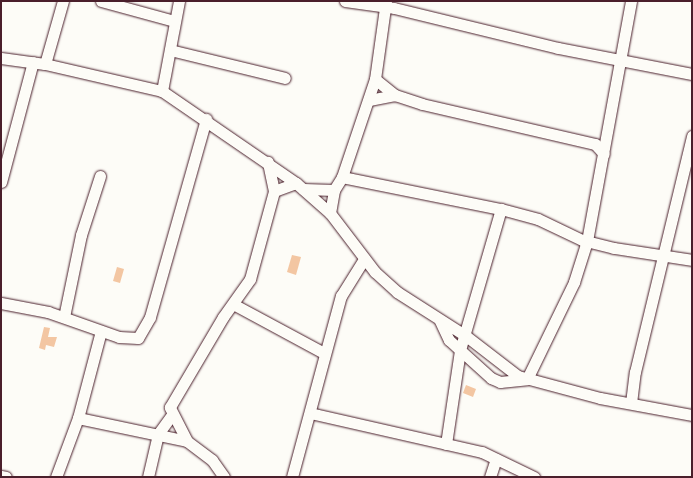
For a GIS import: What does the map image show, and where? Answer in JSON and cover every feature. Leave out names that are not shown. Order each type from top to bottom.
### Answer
[{"type":"street","points":[[45,64],[63,1]]},
{"type":"street","points":[[101,1],[174,20]]},
{"type":"street","points":[[162,91],[174,20],[179,1]]},
{"type":"street","points":[[345,1],[386,4],[620,59],[692,74]]},
{"type":"street","points":[[527,379],[550,336],[587,241],[631,1]]},
{"type":"street","points":[[330,213],[334,190],[342,177],[361,112],[369,100],[375,79],[386,4]]},
{"type":"street","points":[[170,50],[285,78]]},
{"type":"street","points":[[1,58],[45,64],[162,91],[206,119],[268,162],[299,186],[330,213],[364,258],[397,292],[440,321],[466,336],[510,372],[527,379],[631,404],[692,415]]},
{"type":"street","points":[[1,182],[33,62]]},
{"type":"street","points":[[375,79],[394,95]]},
{"type":"street","points":[[369,100],[394,95],[595,144],[604,154]]},
{"type":"street","points":[[1,303],[64,317],[101,331],[132,339],[147,328],[206,119]]},
{"type":"street","points":[[631,404],[635,372],[665,255],[692,136]]},
{"type":"street","points":[[595,144],[605,137]]},
{"type":"street","points":[[148,477],[158,434],[172,415],[174,397],[233,304],[245,288],[274,191],[268,162]]},
{"type":"street","points":[[64,317],[81,235],[100,176]]},
{"type":"street","points":[[342,177],[501,209],[538,219],[587,241],[692,260]]},
{"type":"street","points":[[274,191],[299,186],[334,190]]},
{"type":"street","points":[[446,444],[460,350],[466,336],[501,209]]},
{"type":"street","points":[[292,477],[310,413],[324,353],[341,296],[364,258]]},
{"type":"street","points":[[245,288],[248,310]]},
{"type":"street","points":[[233,304],[248,310],[324,353]]},
{"type":"street","points":[[440,321],[444,332],[460,350],[490,378],[507,382],[527,379]]},
{"type":"street","points":[[56,477],[78,418],[101,331]]},
{"type":"street","points":[[310,413],[446,444],[496,459],[534,477]]},
{"type":"street","points":[[172,415],[187,441],[224,476]]},
{"type":"street","points":[[78,418],[187,441]]},
{"type":"street","points":[[490,477],[496,459]]},
{"type":"street","points":[[1,476],[6,477]]},
{"type":"building","points":[[292,255],[301,257],[296,275],[287,272]]},
{"type":"building","points":[[117,267],[124,269],[120,283],[113,281]]},
{"type":"building","points":[[44,327],[50,328],[48,337],[57,337],[54,347],[46,345],[45,350],[39,348]]},
{"type":"building","points":[[466,385],[476,389],[473,397],[463,393]]}]
